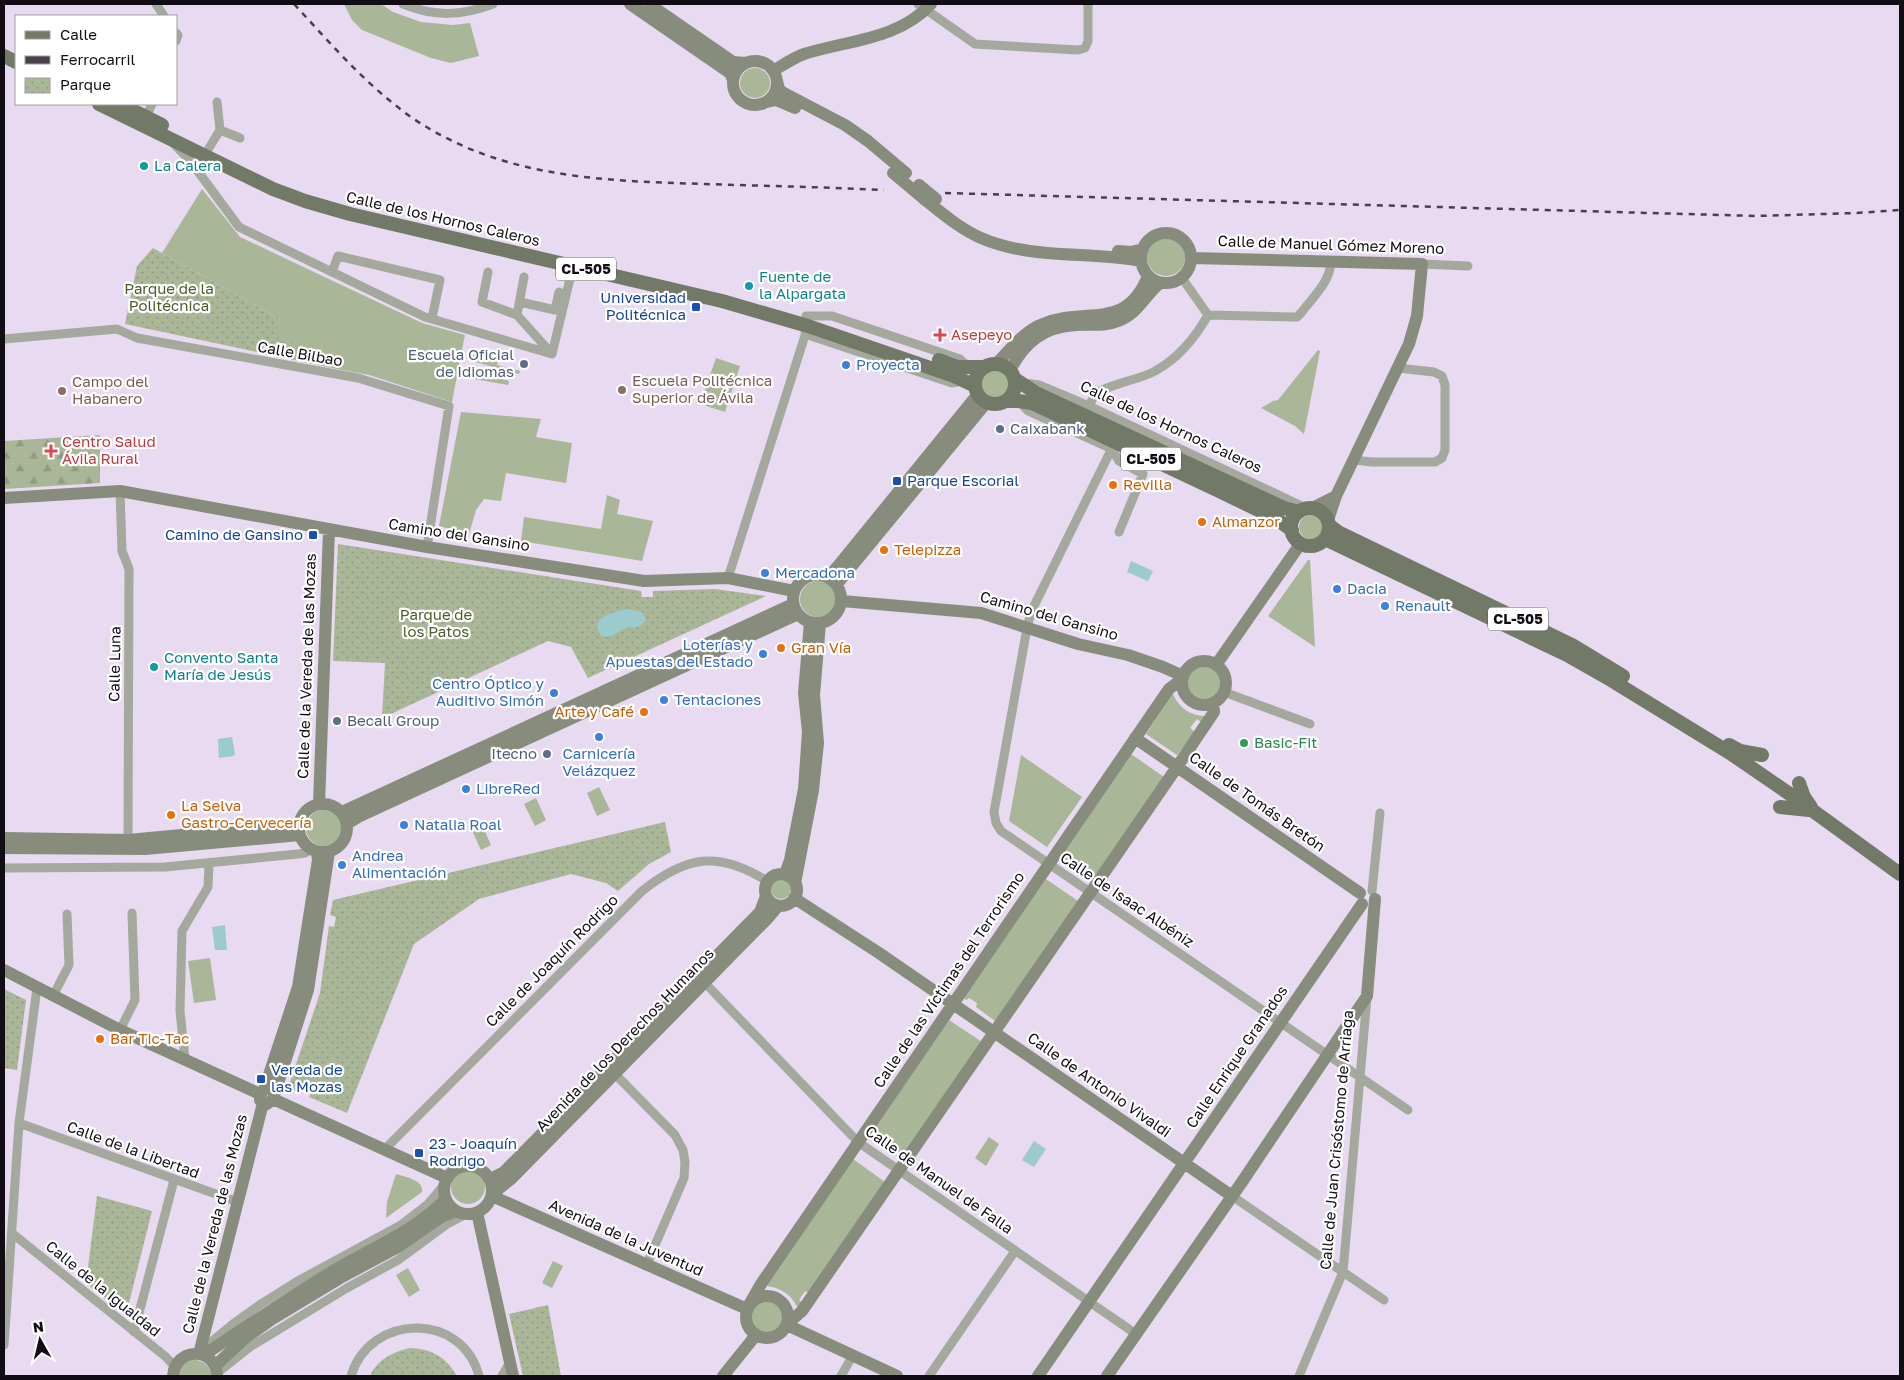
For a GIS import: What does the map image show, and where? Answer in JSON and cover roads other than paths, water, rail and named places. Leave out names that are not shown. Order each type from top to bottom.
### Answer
[{"type":"main road","points":[[4,46],[15,52]]},
{"type":"main road","name":"Calle de los Hornos Caleros","points":[[101,105],[199,151],[273,189],[314,204],[722,301],[806,326],[957,366],[970,368],[990,366]]},
{"type":"main road","name":"Calle de los Hornos Caleros","points":[[125,105],[149,110],[199,151],[308,193],[724,292],[806,326],[954,376],[976,391]]},
{"type":"main road","points":[[976,391],[977,375],[990,366]]},
{"type":"main road","name":"CL-505","points":[[990,366],[1003,366],[1015,378]]},
{"type":"main road","points":[[1012,401],[1015,378]]},
{"type":"main road","name":"Calle de los Hornos Caleros","points":[[1015,378],[1036,393],[1284,508],[1306,509]]},
{"type":"main road","name":"CL-505","points":[[976,391],[996,404],[1012,401],[1032,403],[1113,446],[1259,510],[1292,530],[1293,535],[1301,543]]},
{"type":"main road","points":[[1292,530],[1293,520],[1306,509]]},
{"type":"main road","name":"CL-505","points":[[1306,509],[1322,512],[1338,532],[1572,645],[1611,668],[1699,728],[1730,753]]},
{"type":"main road","points":[[1301,543],[1310,546],[1316,545],[1325,539],[1329,523]]},
{"type":"main road","name":"CL-505","points":[[1325,539],[1567,654],[1730,753],[1900,874]]},
{"type":"main road","points":[[1699,728],[1740,751],[1762,755]]},
{"type":"main road","points":[[1800,783],[1804,798],[1815,812]]},
{"type":"main road","points":[[1780,807],[1815,812]]},
{"type":"street","points":[[403,4],[428,12],[452,14],[470,12],[493,4]]},
{"type":"street","points":[[630,4],[730,73],[735,93],[743,102],[755,106],[776,100],[841,131],[899,173],[960,226],[980,238],[1028,252],[1142,255]]},
{"type":"street","points":[[650,4],[733,62],[761,62],[775,76],[779,90],[856,132],[899,173]]},
{"type":"street","points":[[775,76],[804,54],[897,29],[916,18],[925,6],[975,44],[1078,50],[1085,48],[1088,41],[1088,4]]},
{"type":"street","points":[[733,80],[737,70],[746,63]]},
{"type":"street","points":[[767,102],[775,93],[775,76]]},
{"type":"street","points":[[216,102],[220,130]]},
{"type":"street","points":[[220,130],[240,138]]},
{"type":"street","points":[[220,130],[199,151],[239,227],[432,318],[552,354]]},
{"type":"street","points":[[1160,234],[1175,234],[1187,244],[1192,258],[1187,273],[1182,278],[1172,283],[1160,283],[1148,276],[1142,255],[1147,242],[1160,234]]},
{"type":"street","points":[[332,272],[338,256],[440,280],[432,318]]},
{"type":"street","name":"Calle de Manuel Gómez Moreno","points":[[1192,258],[1468,266]]},
{"type":"street","points":[[1208,315],[1297,317],[1328,279],[1331,272],[1331,262]]},
{"type":"street","points":[[1329,523],[1336,496],[1409,344],[1417,316],[1422,264]]},
{"type":"street","points":[[552,354],[573,266]]},
{"type":"street","points":[[488,272],[482,302],[517,315],[552,354]]},
{"type":"street","points":[[990,366],[1024,336],[1040,325],[1059,318],[1099,316],[1126,306],[1137,296],[1148,276]]},
{"type":"street","points":[[517,315],[524,278]]},
{"type":"street","points":[[1182,278],[1208,315]]},
{"type":"street","points":[[1015,378],[1018,356],[1030,342],[1044,333],[1060,327],[1077,325],[1100,326],[1118,322],[1133,314],[1160,283]]},
{"type":"street","points":[[520,302],[555,310],[559,292]]},
{"type":"street","points":[[1089,406],[1094,396],[1101,390],[1155,372],[1176,357],[1192,342],[1208,315]]},
{"type":"street","points":[[728,578],[806,326]]},
{"type":"street","name":"Calle Bilbao","points":[[4,339],[117,329],[137,338],[358,378],[449,406],[427,547]]},
{"type":"street","points":[[1354,460],[1372,462],[1435,462],[1442,458],[1445,450],[1445,394],[1442,376],[1434,372],[1398,368]]},
{"type":"street","name":"Calle de los Hornos Caleros","points":[[1015,378],[1038,385],[1089,406],[1306,509]]},
{"type":"street","points":[[832,580],[976,391]]},
{"type":"street","points":[[1113,446],[1119,460],[1143,474],[1119,532]]},
{"type":"street","name":"Calle de Isaac Albéniz","points":[[1113,446],[1032,612],[1027,628],[994,812],[996,823],[1001,831],[1408,1110]]},
{"type":"street","name":"Camino del Gansino","points":[[4,498],[120,491],[427,547],[644,581],[728,578],[795,603]]},
{"type":"street","name":"Calle Luna","points":[[120,491],[122,551],[129,569],[128,840]]},
{"type":"street","points":[[1306,509],[1336,496]]},
{"type":"street","name":"Calle de la Vereda de las Mozas","points":[[319,804],[329,530]]},
{"type":"street","points":[[1216,665],[1301,543]]},
{"type":"street","points":[[345,818],[360,816],[795,603],[802,580],[808,576],[821,575],[832,580],[841,592],[842,601],[839,612],[835,616],[815,623]]},
{"type":"street","name":"Camino del Gansino","points":[[842,601],[974,611],[1078,644],[1128,655],[1163,667],[1182,677]]},
{"type":"street","points":[[795,603],[815,623],[814,695],[818,743],[813,790],[795,882]]},
{"type":"street","points":[[784,874],[790,860],[804,789],[808,732],[804,693],[815,623]]},
{"type":"street","points":[[1205,661],[1216,665],[1222,670],[1225,677],[1224,692],[1213,703],[1202,705],[1190,700],[1183,691],[1182,677],[1189,666],[1205,661]]},
{"type":"street","name":"Calle de las Víctimas del Terrorismo","points":[[748,1307],[760,1284],[1169,688],[1182,677]]},
{"type":"street","points":[[1224,692],[1310,724]]},
{"type":"street","points":[[787,1325],[788,1312],[786,1306],[776,1297],[763,1296],[757,1298],[748,1307],[746,1321],[752,1332],[763,1338],[777,1336],[802,1311],[1214,712],[1213,703]]},
{"type":"street","name":"Calle de Tomás Bretón","points":[[1135,738],[1367,897]]},
{"type":"street","points":[[4,868],[133,868],[208,864],[319,851],[340,846],[346,836],[345,818],[335,807],[327,804],[319,804],[310,808],[303,815],[300,829],[304,843],[319,851]]},
{"type":"street","name":"Calle de Juan Crisóstomo de Arriaga","points":[[1299,1376],[1343,1272],[1373,924],[1367,897],[1380,813]]},
{"type":"street","points":[[4,838],[128,840],[300,829]]},
{"type":"street","points":[[4,848],[144,849],[300,829]]},
{"type":"street","name":"Calle de la Vereda de las Mozas","points":[[201,1354],[238,1202],[298,987],[319,851]]},
{"type":"street","name":"Calle de Joaquín Rodrigo","points":[[384,1150],[642,891],[662,874],[688,863],[711,861],[734,864],[767,881]]},
{"type":"street","points":[[185,1059],[180,1011],[182,931],[208,887],[208,864]]},
{"type":"street","points":[[774,874],[784,874],[793,878],[797,888],[794,898],[787,904],[778,906],[773,904],[766,896],[765,886],[774,874]]},
{"type":"street","name":"Avenida de los Derechos Humanos","points":[[490,1179],[504,1172],[760,912],[766,896]]},
{"type":"street","name":"Calle Enrique Granados","points":[[1038,1376],[1367,897]]},
{"type":"street","name":"Calle de Antonio Vivaldi","points":[[794,898],[879,953],[1384,1300]]},
{"type":"street","name":"Avenida de los Derechos Humanos","points":[[492,1195],[511,1179],[615,1074],[778,906]]},
{"type":"street","points":[[120,1030],[135,1000],[132,913]]},
{"type":"street","points":[[53,996],[69,965],[67,914]]},
{"type":"street","points":[[1352,918],[1364,916],[1373,924]]},
{"type":"street","points":[[4,970],[120,1030],[384,1150],[446,1181]]},
{"type":"street","name":"Calle de Manuel de Falla","points":[[704,982],[858,1142],[1136,1334]]},
{"type":"street","points":[[4,1345],[19,1123],[37,988]]},
{"type":"street","points":[[1107,1376],[1232,1196],[1367,996]]},
{"type":"street","points":[[615,1074],[675,1135],[683,1150],[685,1162],[684,1178],[646,1266]]},
{"type":"street","name":"Calle de la Libertad","points":[[19,1123],[238,1202]]},
{"type":"street","points":[[469,1165],[481,1169],[490,1179],[492,1195],[486,1206],[441,1217],[398,1247],[340,1278],[272,1319],[244,1339],[216,1372],[201,1354],[210,1343],[261,1304],[296,1282],[401,1225],[428,1204],[456,1169],[469,1165]]},
{"type":"street","points":[[134,1332],[174,1180]]},
{"type":"street","points":[[174,1372],[184,1356],[201,1354],[335,1270],[392,1239],[435,1210],[446,1199],[446,1181]]},
{"type":"street","name":"Avenida de la Juventud","points":[[492,1195],[646,1266],[748,1307]]},
{"type":"street","points":[[446,1199],[466,1212],[513,1376]]},
{"type":"street","name":"Calle de la Igualdad","points":[[13,1234],[166,1357],[174,1372]]},
{"type":"street","points":[[929,1376],[1015,1251]]},
{"type":"street","points":[[787,1325],[897,1376]]},
{"type":"street","points":[[351,1376],[354,1367],[363,1353],[375,1340],[390,1332],[407,1328],[425,1328],[441,1333],[456,1342],[469,1354],[479,1376]]},
{"type":"street","points":[[723,1376],[756,1335]]},
{"type":"street","points":[[841,1376],[853,1354]]},
{"type":"street","points":[[502,1376],[510,1362]]},
{"type":"railway","points":[[294,4],[335,49],[395,105],[445,137],[480,153],[516,164],[590,178],[666,183],[884,190]]},
{"type":"railway","points":[[945,193],[1756,216],[1900,210]]},
{"type":"place","name":"La Calera","points":[[144,166]]},
{"type":"place","name":"Fuente de la Alpargata","points":[[749,286]]},
{"type":"place","name":"Universidad Politécnica","points":[[696,307]]},
{"type":"place","name":"Asepeyo","points":[[940,335]]},
{"type":"place","name":"Escuela Oficial de Idiomas","points":[[524,364]]},
{"type":"place","name":"Proyecta","points":[[846,365]]},
{"type":"place","name":"Escuela Politécnica Superior de Ávila","points":[[622,390]]},
{"type":"place","name":"Campo del Habanero","points":[[62,391]]},
{"type":"place","name":"Caixabank","points":[[1000,429]]},
{"type":"place","name":"Centro Salud Ávila Rural","points":[[51,451]]},
{"type":"place","name":"Parque Escorial","points":[[897,481]]},
{"type":"place","name":"Revilla","points":[[1113,485]]},
{"type":"place","name":"Almanzor","points":[[1202,522]]},
{"type":"place","name":"Camino de Gansino","points":[[313,535]]},
{"type":"place","name":"Telepizza","points":[[884,550]]},
{"type":"place","name":"Mercadona","points":[[765,573]]},
{"type":"place","name":"Dacia","points":[[1337,589]]},
{"type":"place","name":"Renault","points":[[1385,606]]},
{"type":"place","name":"Gran Vía","points":[[781,648]]},
{"type":"place","name":"Loterías y Apuestas del Estado","points":[[763,654]]},
{"type":"place","name":"Convento Santa María de Jesús","points":[[154,667]]},
{"type":"place","name":"Centro Óptico y Auditivo Simón","points":[[554,693]]},
{"type":"place","name":"Tentaciones","points":[[664,700]]},
{"type":"place","name":"Arte y Café","points":[[644,712]]},
{"type":"place","name":"Becall Group","points":[[337,721]]},
{"type":"place","name":"Carnicería Velázquez","points":[[599,737]]},
{"type":"place","name":"Basic-Fit","points":[[1244,743]]},
{"type":"place","name":"Itecno","points":[[547,754]]},
{"type":"place","name":"LibreRed","points":[[466,789]]},
{"type":"place","name":"La Selva Gastro-Cervecería","points":[[171,815]]},
{"type":"place","name":"Natalia Roal","points":[[404,825]]},
{"type":"place","name":"Andrea Alimentación","points":[[342,865]]},
{"type":"place","name":"Bar Tic-Tac","points":[[100,1039]]},
{"type":"place","name":"Vereda de las Mozas","points":[[261,1079]]},
{"type":"place","name":"23 - Joaquín Rodrigo","points":[[419,1153]]},
{"type":"park label","name":"Parque de la Politécnica","points":[[169,298]]},
{"type":"park label","name":"Parque de los Patos","points":[[436,624]]}]
